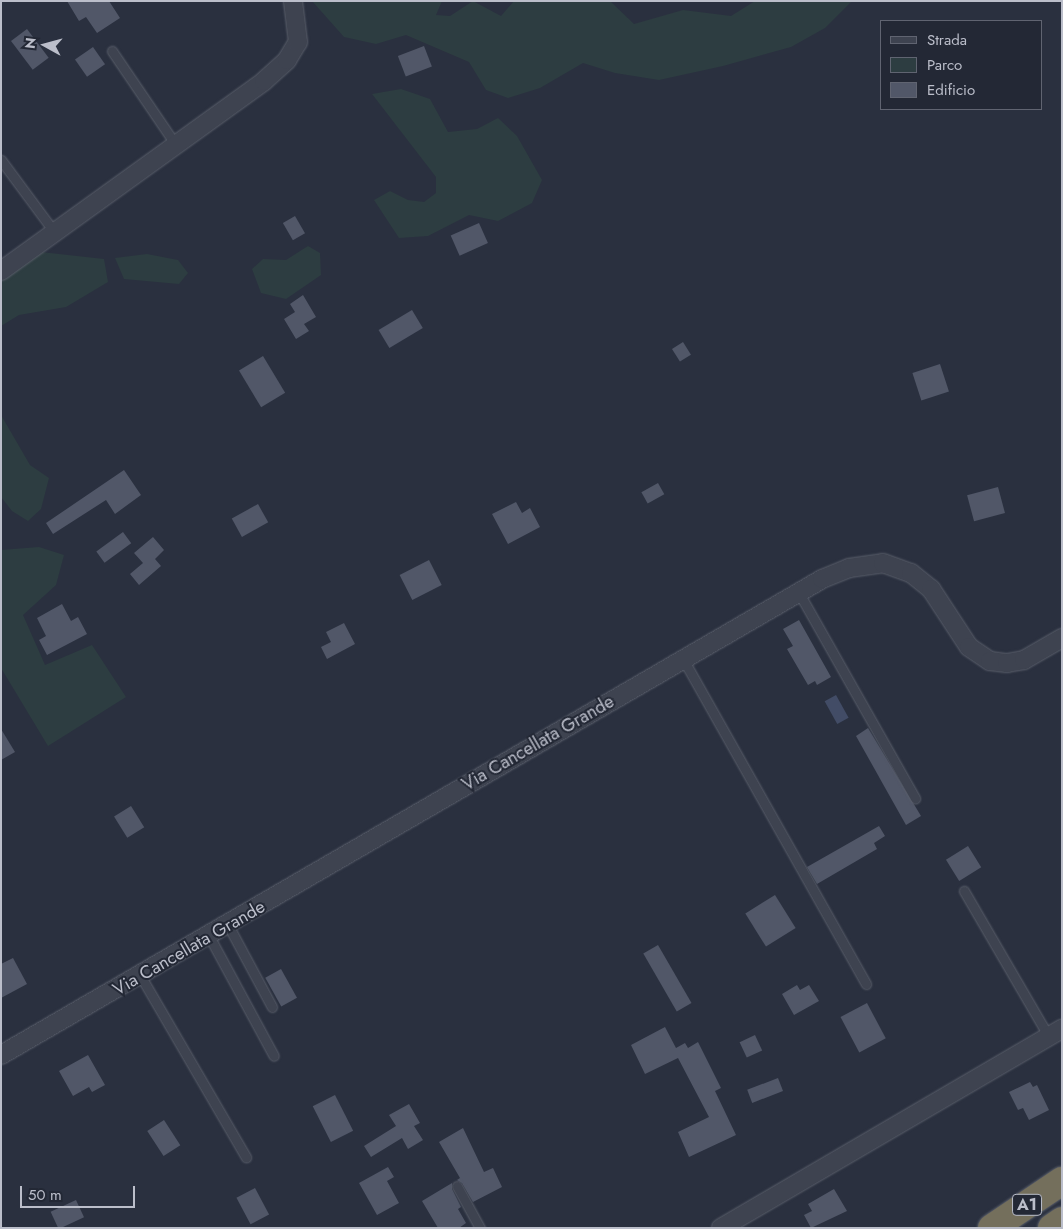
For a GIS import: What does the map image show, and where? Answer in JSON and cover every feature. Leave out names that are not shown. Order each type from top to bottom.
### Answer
[{"type":"highway","name":"A1","points":[[992,1228],[1062,1181]]},
{"type":"highway","name":"A1","points":[[1052,1228],[1062,1221]]},
{"type":"street","points":[[1,272],[264,81],[292,54],[298,35],[293,1]]},
{"type":"street","name":"Via Cancellata Grande","points":[[1,1055],[228,925],[683,659],[799,593],[849,568],[876,562],[890,564],[912,573],[930,589],[968,647],[982,658],[999,663],[1016,662],[1062,638]]},
{"type":"street","points":[[721,1228],[1055,1033]]},
{"type":"lane","points":[[112,51],[176,145]]},
{"type":"lane","points":[[1,160],[56,233]]},
{"type":"lane","points":[[799,593],[915,798]]},
{"type":"lane","points":[[683,659],[866,984]]},
{"type":"lane","points":[[964,891],[1055,1033]]},
{"type":"lane","points":[[228,925],[272,1007]]},
{"type":"lane","points":[[209,936],[274,1056]]},
{"type":"lane","points":[[140,976],[246,1157]]},
{"type":"lane","points":[[457,1186],[480,1228]]},
{"type":"green space","points":[[312,1],[442,1],[436,15],[450,16],[473,1],[501,16],[514,1],[610,1],[634,24],[683,10],[731,16],[755,1],[852,1],[825,28],[791,47],[723,66],[659,80],[615,73],[583,63],[540,88],[508,98],[486,90],[469,62],[406,35],[376,44],[344,37]]},
{"type":"green space","points":[[401,89],[430,99],[448,132],[477,129],[498,118],[517,136],[542,180],[532,203],[498,221],[469,215],[428,236],[399,238],[374,200],[390,191],[408,200],[424,202],[436,193],[436,177],[372,94]]},
{"type":"green space","points":[[308,246],[320,253],[321,275],[286,299],[261,293],[252,269],[263,259],[286,260]]},
{"type":"green space","points":[[41,252],[104,259],[108,282],[66,307],[19,315],[1,326],[1,279]]},
{"type":"green space","points":[[147,254],[178,260],[188,273],[179,284],[124,279],[115,258]]},
{"type":"green space","points":[[1,415],[30,465],[49,478],[41,509],[28,521],[12,511],[1,497]]},
{"type":"green space","points":[[39,547],[64,555],[56,585],[23,615],[45,665],[92,645],[126,697],[48,746],[1,668],[1,550]]},
{"type":"water","points":[[836,695],[849,718],[837,724],[825,701]]},
{"type":"building","points":[[67,1],[109,1],[120,18],[97,33],[86,17],[79,21]]},
{"type":"building","points":[[27,29],[49,58],[33,70],[11,41]]},
{"type":"building","points":[[424,46],[432,67],[406,77],[398,56]]},
{"type":"building","points":[[93,47],[105,64],[87,77],[75,60]]},
{"type":"building","points":[[295,216],[305,233],[293,240],[283,223]]},
{"type":"building","points":[[479,223],[488,243],[460,256],[451,236]]},
{"type":"building","points":[[303,295],[316,317],[304,324],[309,331],[296,339],[284,319],[295,312],[290,304]]},
{"type":"building","points":[[412,310],[423,328],[389,348],[379,330]]},
{"type":"building","points":[[683,342],[691,355],[680,362],[672,349]]},
{"type":"building","points":[[263,356],[285,393],[261,407],[239,370]]},
{"type":"building","points":[[940,364],[949,392],[921,401],[912,373]]},
{"type":"building","points":[[124,470],[141,495],[115,514],[106,500],[53,534],[46,523]]},
{"type":"building","points":[[658,483],[664,494],[648,504],[641,492]]},
{"type":"building","points":[[998,487],[1005,513],[974,521],[967,495]]},
{"type":"building","points":[[516,502],[522,513],[530,508],[540,527],[508,544],[492,514]]},
{"type":"building","points":[[258,504],[268,522],[242,537],[232,519]]},
{"type":"building","points":[[123,532],[131,543],[105,563],[96,551]]},
{"type":"building","points":[[153,537],[164,550],[155,559],[161,566],[139,585],[130,574],[143,563],[134,553]]},
{"type":"building","points":[[429,560],[442,585],[412,600],[400,575]]},
{"type":"building","points":[[62,604],[71,621],[78,617],[87,634],[47,655],[39,640],[46,636],[37,618]]},
{"type":"building","points":[[799,620],[831,677],[817,685],[815,681],[808,685],[787,649],[793,646],[783,629]]},
{"type":"building","points":[[344,623],[355,644],[327,659],[321,647],[331,642],[326,632]]},
{"type":"building","points":[[868,728],[921,816],[906,825],[856,736]]},
{"type":"building","points":[[1,729],[15,752],[1,760]]},
{"type":"building","points":[[131,806],[144,827],[127,838],[114,817]]},
{"type":"building","points":[[879,826],[885,836],[874,843],[877,849],[817,884],[807,867]]},
{"type":"building","points":[[968,846],[981,867],[959,881],[946,860]]},
{"type":"building","points":[[775,895],[796,928],[766,947],[745,914]]},
{"type":"building","points":[[658,945],[692,1003],[677,1012],[643,954]]},
{"type":"building","points":[[13,958],[27,984],[1,998],[1,964]]},
{"type":"building","points":[[281,969],[297,998],[281,1007],[265,978]]},
{"type":"building","points":[[797,985],[800,990],[809,985],[819,1001],[794,1015],[782,994]]},
{"type":"building","points":[[867,1003],[886,1038],[859,1052],[841,1017]]},
{"type":"building","points":[[665,1027],[676,1048],[685,1043],[688,1048],[698,1042],[721,1088],[715,1091],[736,1135],[689,1157],[678,1132],[709,1117],[678,1058],[645,1074],[631,1045]]},
{"type":"building","points":[[755,1035],[762,1050],[747,1058],[740,1042]]},
{"type":"building","points":[[88,1055],[105,1085],[92,1092],[89,1087],[73,1096],[59,1071]]},
{"type":"building","points":[[778,1078],[783,1091],[752,1103],[747,1090]]},
{"type":"building","points":[[1030,1082],[1033,1087],[1037,1085],[1049,1110],[1029,1120],[1023,1108],[1018,1110],[1009,1092]]},
{"type":"building","points":[[335,1095],[353,1131],[331,1142],[313,1106]]},
{"type":"building","points":[[409,1104],[420,1123],[414,1126],[423,1140],[408,1149],[402,1138],[371,1157],[364,1146],[396,1126],[389,1115]]},
{"type":"building","points":[[164,1120],[180,1145],[164,1156],[147,1131]]},
{"type":"building","points":[[463,1128],[484,1172],[493,1168],[502,1187],[473,1202],[462,1183],[457,1180],[460,1178],[439,1142]]},
{"type":"building","points":[[388,1167],[394,1177],[387,1181],[399,1203],[377,1215],[359,1183]]},
{"type":"building","points":[[452,1183],[452,1189],[461,1207],[458,1209],[466,1223],[459,1228],[438,1228],[422,1201]]},
{"type":"building","points":[[255,1188],[269,1214],[251,1224],[236,1198]]},
{"type":"building","points":[[834,1189],[847,1211],[811,1228],[804,1215],[812,1211],[808,1204]]},
{"type":"building","points":[[76,1200],[84,1217],[58,1228],[51,1212]]}]
